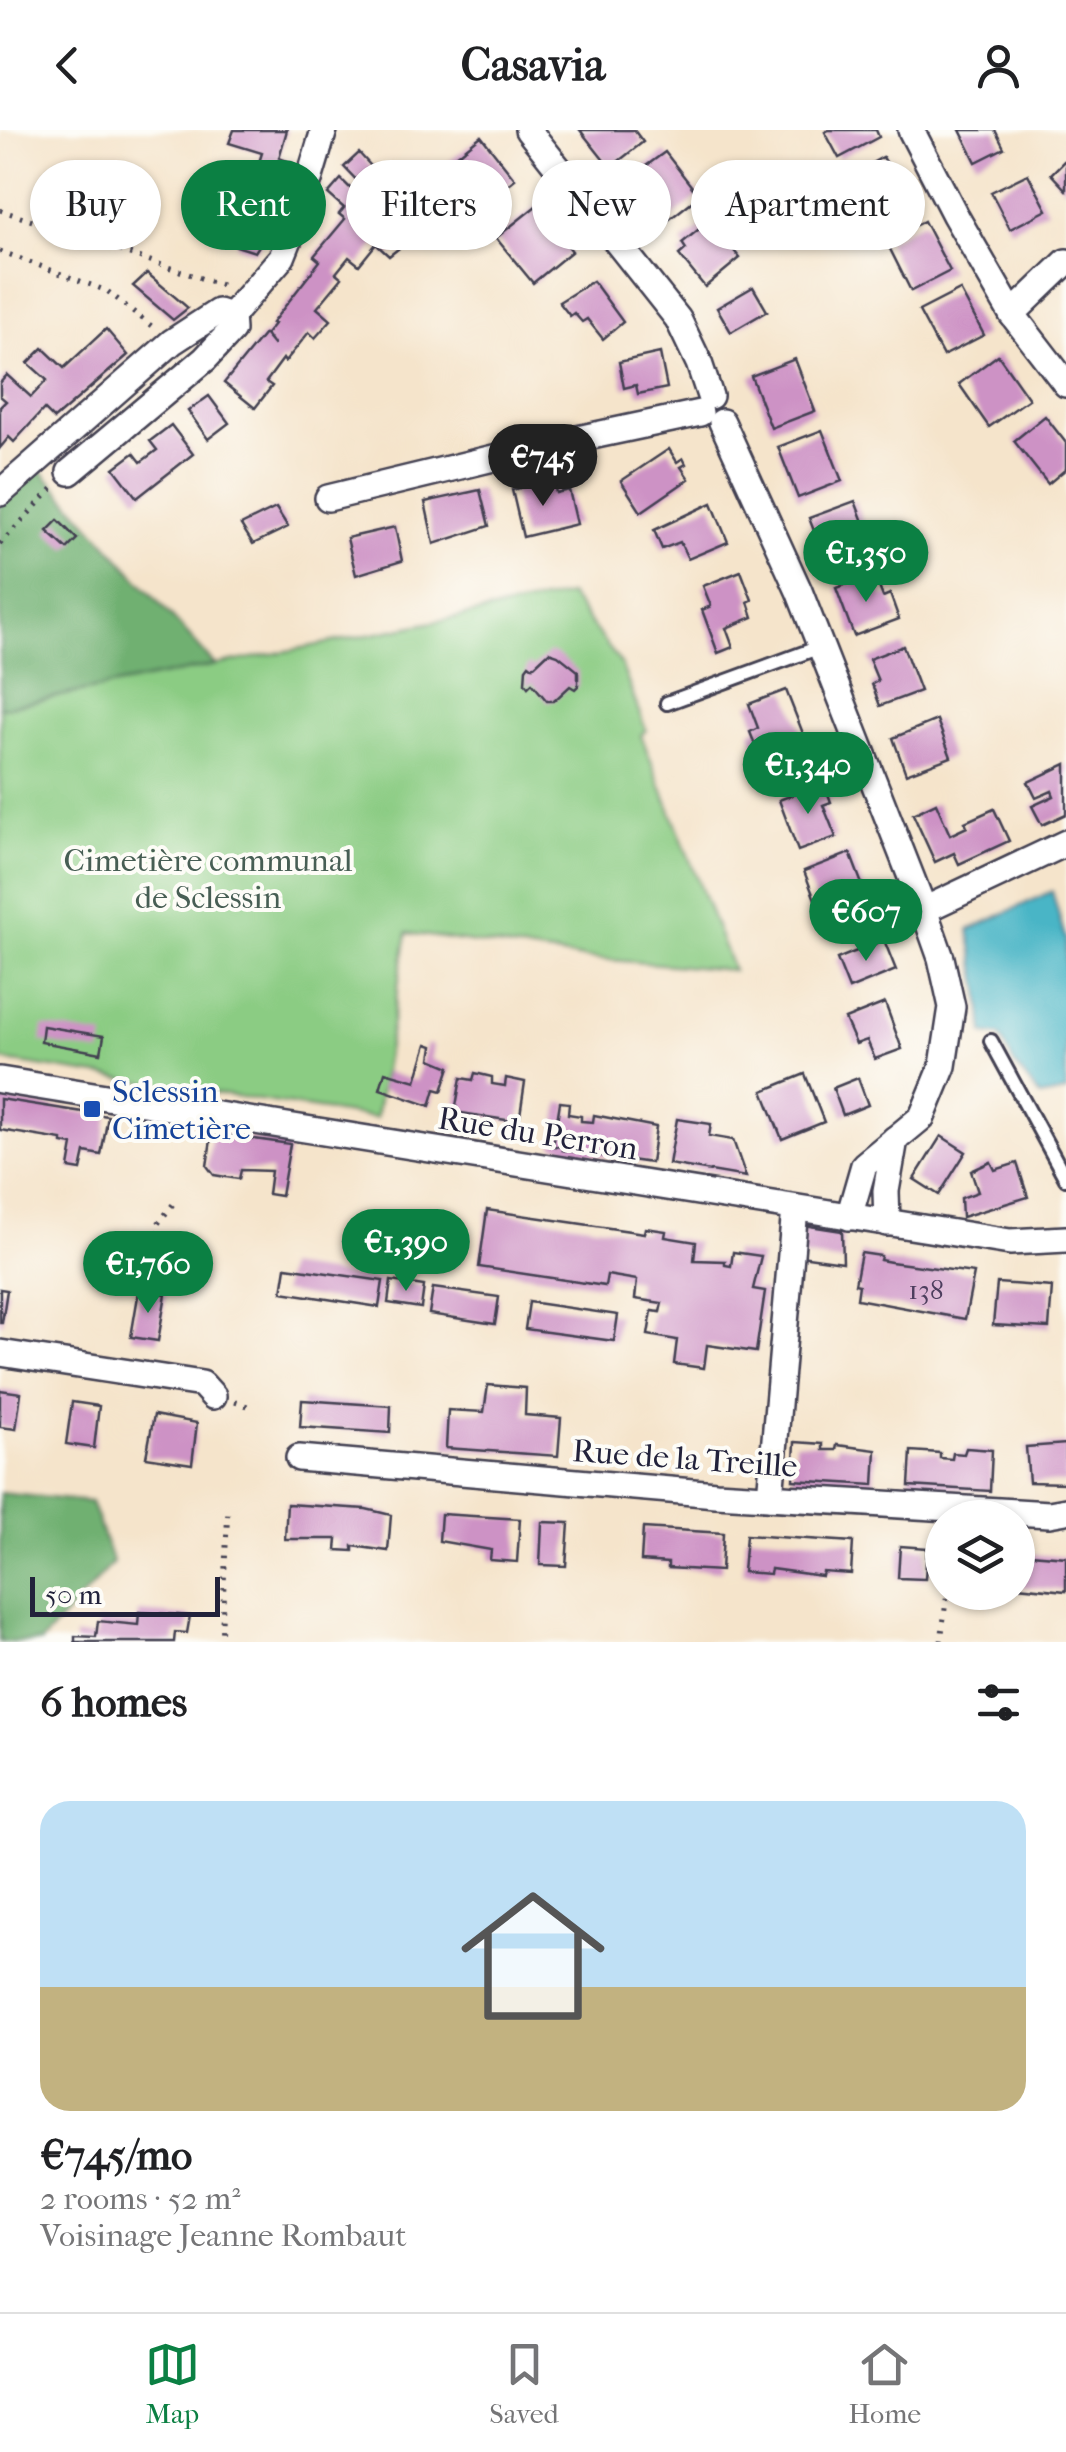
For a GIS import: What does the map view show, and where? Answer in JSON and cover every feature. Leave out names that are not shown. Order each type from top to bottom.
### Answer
[{"type":"street","points":[[70,472],[204,359],[232,330],[231,316],[282,257],[324,130]]},
{"type":"street","points":[[528,130],[678,319],[699,363],[710,410],[799,591],[941,958],[952,1007],[944,1066],[922,1117],[864,1165],[849,1217]]},
{"type":"street","points":[[911,130],[1012,314],[1066,384]]},
{"type":"street","points":[[1012,314],[1066,262]]},
{"type":"street","points":[[0,493],[172,342],[218,312],[231,316]]},
{"type":"street","points":[[328,498],[710,410]]},
{"type":"street","points":[[924,910],[1066,843]]},
{"type":"street","name":"Rue du Perron","points":[[0,1080],[1010,1242],[1066,1239]]},
{"type":"street","points":[[887,1223],[886,1191],[894,1140]]},
{"type":"street","points":[[770,1497],[795,1208]]},
{"type":"street","points":[[0,1352],[202,1384],[213,1396]]},
{"type":"street","name":"Rue de la Treille","points":[[300,1458],[770,1497],[1030,1513],[1066,1510]]},
{"type":"lane","points":[[667,704],[820,646]]},
{"type":"lane","points":[[991,1041],[1066,1179]]},
{"type":"path","points":[[0,210],[215,281],[248,296]]},
{"type":"path","points":[[0,251],[107,291],[172,342]]},
{"type":"path","points":[[0,544],[21,518],[70,472]]},
{"type":"path","points":[[146,1274],[157,1225],[177,1199]]},
{"type":"path","points":[[221,1642],[228,1508]]},
{"type":"path","points":[[942,1642],[945,1610]]},
{"type":"green space","points":[[39,468],[215,665],[0,708],[0,503]]},
{"type":"green space","name":"Cimetière communal de Sclessin","points":[[569,595],[621,664],[646,730],[641,735],[733,970],[573,957],[407,933],[376,1118],[0,1060],[0,708]]},
{"type":"green space","points":[[0,1493],[91,1502],[113,1563],[41,1642],[0,1642]]},
{"type":"water","points":[[1052,891],[1066,941],[1066,1092],[1040,1097],[1014,1064],[1000,1036],[984,1034],[969,930]]},
{"type":"building","points":[[234,130],[287,130],[279,158],[285,160],[260,160],[262,153],[229,143]]},
{"type":"building","points":[[580,130],[634,130],[643,142],[620,160],[604,160]]},
{"type":"building","points":[[876,130],[879,137],[839,158],[825,132]]},
{"type":"building","points":[[960,130],[995,130],[1004,148],[976,162]]},
{"type":"building","points":[[481,136],[500,160],[451,160]]},
{"type":"building","points":[[665,152],[691,186],[691,202],[671,218],[671,160],[654,160]]},
{"type":"building","points":[[1066,159],[1066,190],[1051,174]]},
{"type":"building","points":[[1028,174],[1047,210],[1010,229],[991,192]]},
{"type":"building","points":[[341,179],[346,184],[346,250],[371,250],[359,265],[349,257],[336,273],[342,278],[317,308],[331,320],[315,338],[309,332],[285,362],[283,359],[266,382],[272,386],[255,408],[224,383],[264,334],[274,346],[266,334],[272,323],[320,261],[314,256],[319,250],[326,250],[326,242],[345,219],[339,214],[344,208],[328,194]]},
{"type":"building","points":[[532,209],[532,250],[572,251],[533,283],[506,250],[512,250],[512,225]]},
{"type":"building","points":[[925,223],[950,271],[911,291],[890,250],[925,250]]},
{"type":"building","points":[[691,236],[691,250],[733,250],[740,258],[705,287],[679,255],[686,249],[682,243]]},
{"type":"building","points":[[147,273],[188,308],[173,320],[133,286]]},
{"type":"building","points":[[593,281],[623,322],[603,339],[587,319],[582,322],[574,313],[570,316],[559,302]]},
{"type":"building","points":[[753,287],[767,311],[731,332],[717,308]]},
{"type":"building","points":[[960,290],[984,335],[943,356],[919,311]]},
{"type":"building","points":[[106,329],[128,355],[54,419],[44,409],[14,442],[9,437],[0,448],[0,407],[6,401],[0,396],[0,383],[7,375],[31,397],[47,380],[28,363],[43,348],[64,368]]},
{"type":"building","points":[[660,353],[667,388],[638,394],[636,385],[624,388],[619,362]]},
{"type":"building","points":[[998,355],[1029,399],[989,427],[959,384]]},
{"type":"building","points":[[795,359],[815,411],[771,428],[751,376]]},
{"type":"building","points":[[209,396],[229,423],[208,439],[188,411]]},
{"type":"building","points":[[1045,416],[1066,443],[1066,469],[1048,484],[1014,441]]},
{"type":"building","points":[[171,425],[193,454],[137,498],[114,468],[134,453],[141,462],[157,450],[150,441]]},
{"type":"building","points":[[822,430],[842,481],[798,498],[778,447]]},
{"type":"building","points":[[669,449],[677,462],[683,458],[686,464],[681,467],[689,479],[641,512],[621,481]]},
{"type":"building","points":[[553,480],[556,493],[569,490],[577,524],[523,537],[512,490]]},
{"type":"building","points":[[480,490],[489,526],[434,544],[425,502]]},
{"type":"building","points":[[855,501],[874,550],[828,567],[809,518]]},
{"type":"building","points":[[712,503],[728,542],[688,559],[680,542],[662,549],[654,530]]},
{"type":"building","points":[[276,508],[288,527],[253,544],[241,525]]},
{"type":"building","points":[[58,520],[77,539],[67,549],[47,531]]},
{"type":"building","points":[[395,527],[402,561],[356,575],[347,538]]},
{"type":"building","points":[[741,571],[752,600],[748,602],[753,617],[726,628],[733,647],[718,653],[702,610],[711,606],[703,586]]},
{"type":"building","points":[[874,574],[883,597],[890,594],[899,619],[854,636],[836,588]]},
{"type":"building","points":[[903,646],[920,691],[880,706],[872,684],[878,681],[869,659]]},
{"type":"building","points":[[549,652],[578,671],[578,686],[570,686],[554,701],[547,701],[532,683],[528,687],[525,683],[529,664],[533,667]]},
{"type":"building","points":[[786,690],[815,764],[784,776],[769,753],[760,757],[750,732],[758,728],[749,704]]},
{"type":"building","points":[[937,720],[951,757],[906,774],[893,738]]},
{"type":"building","points":[[1066,764],[1066,814],[1042,825],[1032,806],[1054,796],[1052,791],[1036,798],[1028,782]]},
{"type":"building","points":[[824,783],[831,802],[823,805],[836,837],[798,851],[779,800]]},
{"type":"building","points":[[936,803],[950,835],[967,827],[965,822],[994,809],[1009,841],[959,864],[954,853],[935,862],[913,814]]},
{"type":"building","points":[[850,853],[870,905],[824,923],[804,871]]},
{"type":"building","points":[[884,940],[896,970],[849,989],[837,959]]},
{"type":"building","points":[[885,1003],[902,1049],[875,1059],[867,1040],[856,1044],[845,1019]]},
{"type":"building","points":[[43,1026],[104,1036],[101,1053],[41,1042]]},
{"type":"building","points":[[427,1044],[433,1046],[431,1059],[450,1067],[442,1091],[435,1089],[430,1106],[380,1089],[385,1072],[416,1081]]},
{"type":"building","points":[[475,1073],[492,1077],[492,1084],[505,1086],[506,1078],[525,1082],[519,1122],[455,1112],[461,1078],[473,1080]]},
{"type":"building","points":[[805,1074],[824,1122],[782,1139],[763,1091]]},
{"type":"building","points":[[858,1078],[868,1105],[843,1115],[833,1088]]},
{"type":"building","points":[[0,1099],[108,1116],[101,1155],[85,1152],[81,1170],[69,1168],[73,1145],[0,1130]]},
{"type":"building","points":[[560,1102],[569,1103],[568,1114],[581,1116],[581,1121],[593,1122],[594,1115],[656,1127],[651,1163],[553,1146]]},
{"type":"building","points":[[677,1119],[711,1124],[709,1136],[733,1140],[746,1177],[669,1164]]},
{"type":"building","points":[[212,1133],[290,1144],[281,1196],[268,1194],[271,1171],[241,1170],[239,1179],[214,1175],[207,1166]]},
{"type":"building","points":[[941,1136],[966,1152],[939,1195],[914,1179]]},
{"type":"building","points":[[991,1162],[995,1170],[1017,1163],[1028,1197],[962,1217],[961,1198],[978,1192],[971,1171]]},
{"type":"building","points":[[487,1210],[644,1233],[645,1228],[666,1231],[665,1237],[696,1242],[694,1260],[725,1261],[725,1265],[731,1266],[733,1252],[761,1256],[753,1289],[765,1291],[756,1352],[707,1345],[704,1368],[674,1364],[677,1340],[648,1335],[652,1311],[660,1312],[662,1303],[635,1299],[637,1280],[607,1275],[605,1286],[479,1267]]},
{"type":"building","points":[[803,1225],[842,1231],[843,1262],[800,1256]]},
{"type":"building","points":[[861,1253],[891,1262],[974,1273],[965,1319],[857,1299],[859,1285],[855,1284]]},
{"type":"building","points":[[286,1267],[383,1281],[379,1307],[282,1292]]},
{"type":"building","points":[[391,1281],[424,1286],[421,1308],[388,1303]]},
{"type":"building","points":[[997,1283],[1052,1287],[1049,1328],[993,1325]]},
{"type":"building","points":[[433,1288],[499,1297],[495,1324],[429,1314]]},
{"type":"building","points":[[0,1289],[7,1290],[2,1323],[0,1323]]},
{"type":"building","points":[[139,1290],[166,1294],[158,1341],[131,1337]]},
{"type":"building","points":[[529,1302],[618,1315],[614,1341],[525,1329]]},
{"type":"building","points":[[488,1385],[526,1388],[525,1415],[561,1418],[558,1456],[446,1448],[448,1410],[484,1412]]},
{"type":"building","points":[[0,1390],[21,1393],[16,1429],[0,1427]]},
{"type":"building","points":[[302,1400],[391,1406],[390,1433],[300,1427]]},
{"type":"building","points":[[72,1402],[99,1406],[94,1448],[66,1444]]},
{"type":"building","points":[[154,1415],[197,1423],[192,1464],[146,1457]]},
{"type":"building","points":[[795,1442],[823,1444],[823,1450],[836,1450],[837,1445],[876,1450],[874,1485],[793,1480]]},
{"type":"building","points":[[1066,1444],[1066,1483],[1029,1482],[1026,1447]]},
{"type":"building","points":[[966,1448],[992,1450],[990,1491],[909,1486],[911,1451],[940,1453],[940,1458],[952,1459],[953,1453],[964,1454]]},
{"type":"building","points":[[287,1504],[366,1509],[391,1515],[388,1551],[353,1546],[353,1551],[336,1550],[337,1539],[285,1539]]},
{"type":"building","points":[[441,1514],[520,1519],[517,1562],[490,1560],[491,1550],[439,1541]]},
{"type":"building","points":[[542,1522],[569,1523],[566,1566],[540,1565]]},
{"type":"building","points":[[643,1528],[723,1533],[721,1571],[668,1568],[668,1563],[641,1561]]},
{"type":"building","points":[[746,1535],[853,1542],[851,1574],[823,1572],[822,1576],[771,1569],[770,1574],[743,1572]]},
{"type":"building","points":[[900,1546],[925,1548],[925,1579],[898,1578]]},
{"type":"building","points":[[1035,1554],[1066,1557],[1066,1591],[1035,1588]]},
{"type":"building","points":[[139,1612],[190,1616],[187,1633],[175,1632],[174,1642],[75,1642],[75,1636],[96,1637],[98,1621],[138,1625]]},
{"type":"place","name":"Sclessin Cimetière","points":[[92,1109]]}]
